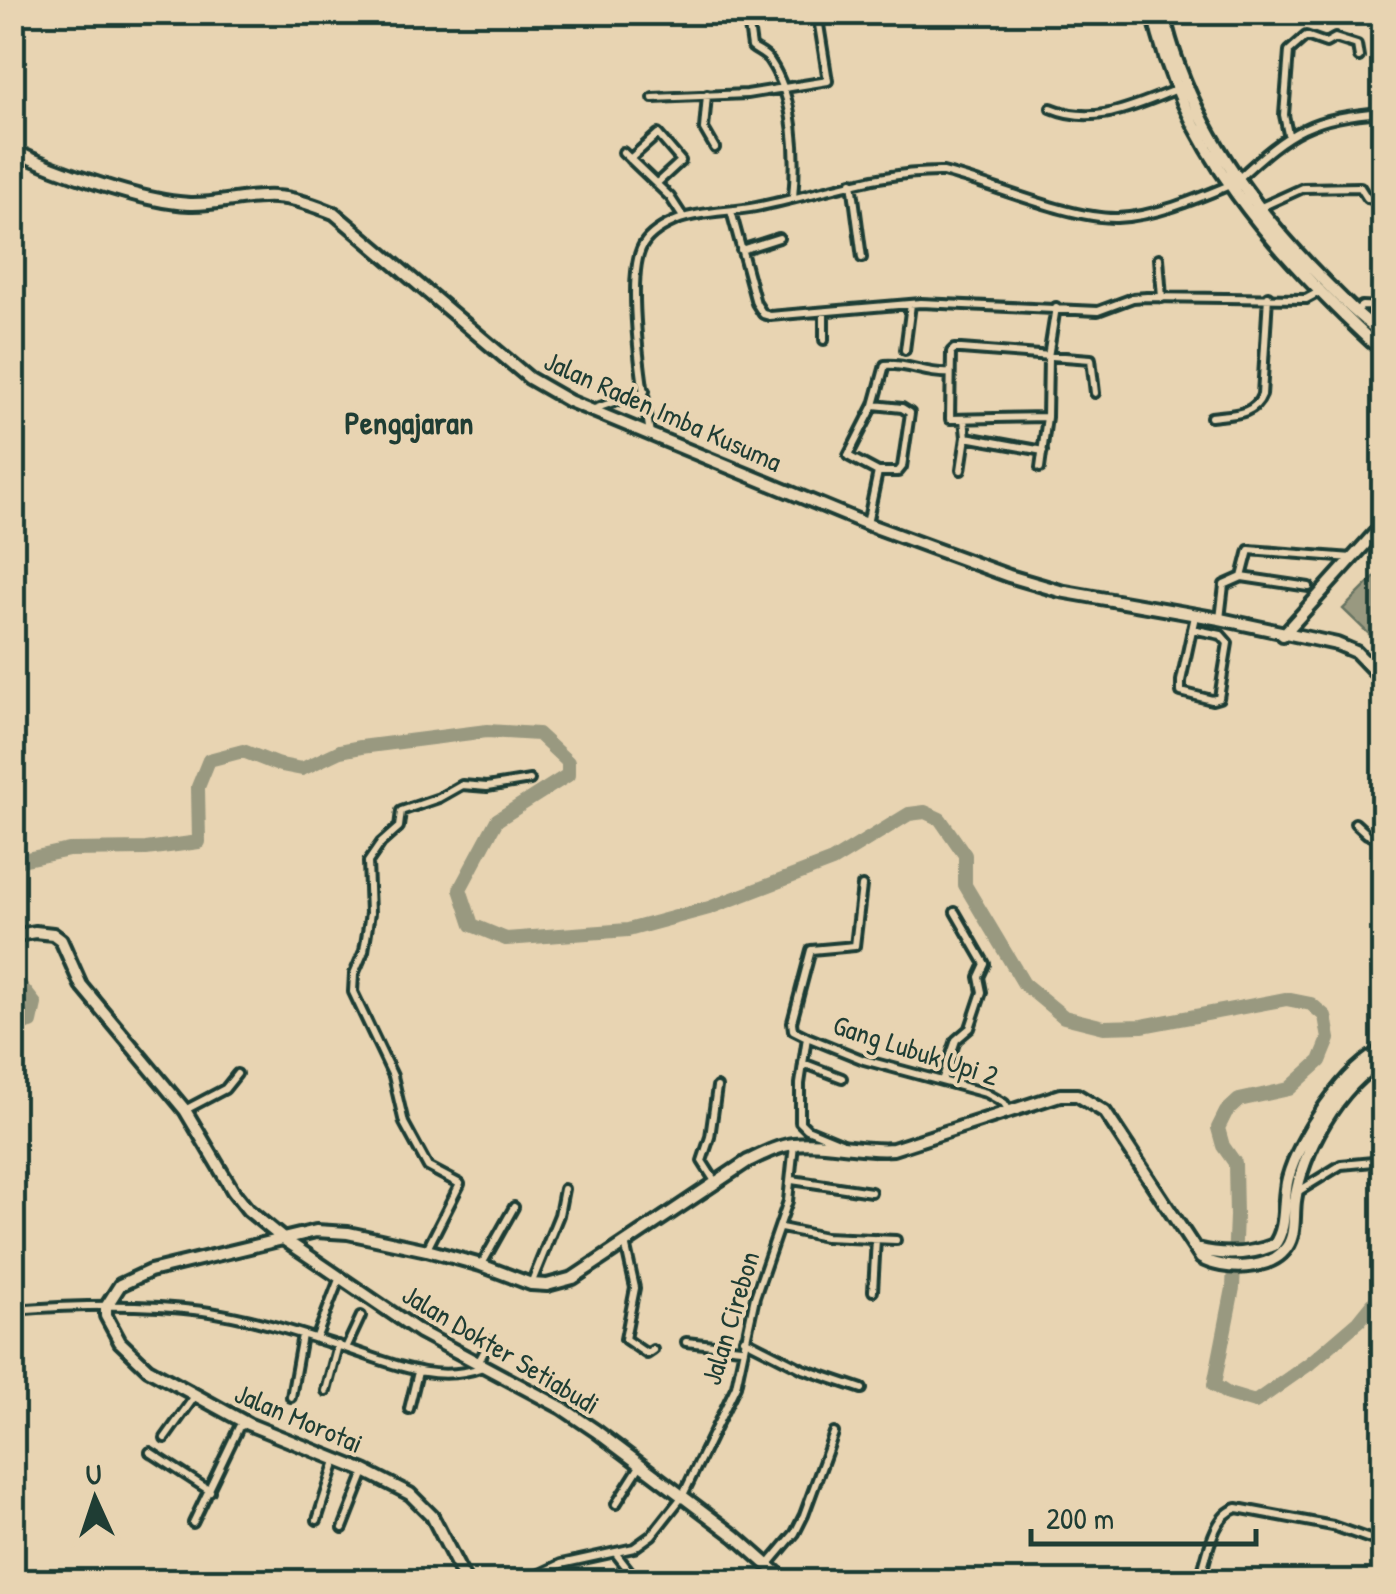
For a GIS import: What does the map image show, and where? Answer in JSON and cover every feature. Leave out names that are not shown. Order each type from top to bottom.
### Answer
[{"type":"street","points":[[746,12],[752,47],[768,58],[795,139],[793,198]]},
{"type":"street","points":[[653,98],[781,90],[828,81],[817,12]]},
{"type":"street","points":[[1153,12],[1201,125]]},
{"type":"street","points":[[1163,12],[1165,39],[1179,89],[1234,182],[1309,274],[1319,292],[1372,342],[1384,348]]},
{"type":"street","points":[[1288,134],[1284,115],[1289,51],[1306,36],[1326,43],[1335,38],[1356,45],[1359,57]]},
{"type":"street","points":[[1051,108],[1077,117],[1092,117],[1179,89]]},
{"type":"street","points":[[708,96],[704,129],[715,148]]},
{"type":"street","points":[[650,434],[636,300],[638,258],[648,238],[684,218],[793,198],[852,182],[942,172],[1084,214],[1114,218],[1174,206],[1234,182],[1288,134],[1315,122],[1384,112]]},
{"type":"street","points":[[630,159],[658,134],[681,161],[656,184]]},
{"type":"street","name":"Jalan Raden Imba Kusuma","points":[[12,150],[86,178],[176,202],[220,203],[274,196],[310,204],[334,214],[529,378],[592,410],[867,524],[1009,576],[1060,591],[1317,639]]},
{"type":"street","points":[[623,152],[670,196],[684,218]]},
{"type":"street","points":[[852,182],[862,258]]},
{"type":"street","points":[[1251,206],[1303,188],[1360,188],[1367,198],[1384,202]]},
{"type":"street","points":[[731,211],[762,314],[947,302],[1106,310],[1133,298],[1306,299],[1319,292]]},
{"type":"street","points":[[741,250],[780,238]]},
{"type":"street","points":[[1159,258],[1162,298]]},
{"type":"street","points":[[1309,274],[1384,334]]},
{"type":"street","points":[[1211,417],[1248,412],[1259,404],[1268,296]]},
{"type":"street","points":[[905,350],[911,304]]},
{"type":"street","points":[[1355,310],[1362,306],[1384,306]]},
{"type":"street","points":[[1040,468],[1047,417],[1048,356],[1056,307]]},
{"type":"street","points":[[824,312],[824,340]]},
{"type":"street","points":[[1047,417],[952,420],[950,374],[954,349],[1091,359],[1095,394]]},
{"type":"street","points":[[874,405],[902,408],[910,413],[898,472],[878,472],[848,456],[874,405],[885,366],[950,374]]},
{"type":"street","points":[[592,410],[645,391]]},
{"type":"street","points":[[961,470],[966,437],[964,420]]},
{"type":"street","points":[[966,437],[1043,451]]},
{"type":"street","points":[[867,524],[878,472]]},
{"type":"street","points":[[1282,634],[1384,522]]},
{"type":"street","points":[[1242,577],[1246,554],[1254,548],[1352,558]]},
{"type":"street","points":[[1220,619],[1224,586],[1242,577],[1309,587]]},
{"type":"street","points":[[1192,629],[1226,638],[1228,649],[1219,698],[1212,700],[1182,692],[1194,616]]},
{"type":"street","points":[[1300,617],[1304,630],[1317,639],[1356,652],[1384,681]]},
{"type":"street","points":[[427,1250],[460,1184],[428,1167],[404,1124],[393,1076],[354,992],[354,974],[364,952],[370,913],[368,862],[381,842],[400,827],[401,810],[462,785],[530,780]]},
{"type":"street","points":[[1355,823],[1367,834],[1384,841]]},
{"type":"street","points":[[844,1148],[838,1140],[806,1129],[800,1122],[807,1038],[793,1030],[792,1022],[810,952],[855,946],[862,886]]},
{"type":"street","points":[[942,1080],[956,1040],[970,1028],[982,992],[979,977],[985,964],[955,912]]},
{"type":"street","name":"Jalan Dokter Setiabudi","points":[[12,936],[36,932],[61,940],[81,985],[185,1110],[248,1210],[282,1238],[420,1332],[562,1408],[735,1536],[787,1582]]},
{"type":"street","name":"Gang Lubuk Upi 2","points":[[807,1038],[864,1060],[986,1093],[1008,1109]]},
{"type":"street","points":[[1253,1259],[1280,1238],[1288,1179],[1309,1128],[1364,1062],[1384,1050]]},
{"type":"street","points":[[106,1306],[120,1285],[150,1272],[316,1231],[348,1233],[427,1250],[532,1284],[547,1285],[573,1278],[748,1160],[794,1144],[892,1149],[1060,1095],[1076,1095],[1105,1112],[1203,1260],[1271,1260],[1288,1246],[1311,1144],[1361,1077],[1384,1060]]},
{"type":"street","points":[[803,1064],[842,1078]]},
{"type":"street","points":[[185,1110],[225,1089],[238,1074]]},
{"type":"street","points":[[716,1183],[702,1161],[710,1138],[717,1087]]},
{"type":"street","name":"Jalan Cirebon","points":[[617,1554],[652,1535],[682,1497],[736,1386],[755,1297],[781,1228],[792,1180],[794,1144]]},
{"type":"street","points":[[1298,1191],[1341,1165],[1380,1161]]},
{"type":"street","points":[[792,1180],[871,1192]]},
{"type":"street","points":[[532,1284],[559,1215],[564,1189]]},
{"type":"street","points":[[481,1265],[514,1207]]},
{"type":"street","points":[[781,1228],[812,1236],[896,1240]]},
{"type":"street","points":[[874,1291],[876,1239]]},
{"type":"street","points":[[625,1242],[635,1288],[624,1340],[646,1354],[654,1350]]},
{"type":"street","points":[[316,1339],[338,1282]]},
{"type":"street","points":[[12,1310],[106,1306],[203,1312],[342,1346],[418,1372],[458,1374],[481,1366],[490,1341]]},
{"type":"street","name":"Jalan Morotai","points":[[106,1306],[106,1316],[120,1342],[137,1360],[248,1424],[391,1482],[422,1504],[466,1582]]},
{"type":"street","points":[[326,1392],[342,1346],[360,1316]]},
{"type":"street","points":[[291,1397],[302,1335]]},
{"type":"street","points":[[744,1339],[803,1369],[862,1390]]},
{"type":"street","points":[[686,1342],[742,1348]]},
{"type":"street","points":[[409,1409],[418,1372]]},
{"type":"street","points":[[166,1438],[196,1395]]},
{"type":"street","points":[[193,1523],[239,1427],[248,1424]]},
{"type":"street","points":[[768,1566],[804,1515],[834,1432]]},
{"type":"street","points":[[150,1452],[210,1491]]},
{"type":"street","points":[[316,1520],[336,1461]]},
{"type":"street","points":[[616,1504],[640,1466]]},
{"type":"street","points":[[343,1528],[365,1471]]},
{"type":"street","points":[[1199,1582],[1216,1530],[1224,1515],[1237,1508],[1333,1526],[1384,1544]]},
{"type":"street","points":[[523,1582],[561,1564],[617,1554],[638,1582]]},
{"type":"shaded area","points":[[1376,576],[1383,583],[1383,620],[1369,634],[1343,609]]},
{"type":"waterway","points":[[12,862],[69,850],[146,849],[199,842],[198,787],[209,760],[243,751],[302,769],[340,751],[487,731],[538,734],[568,762],[568,775],[497,820],[460,889],[472,925],[506,939],[628,930],[709,908],[832,861],[909,814],[925,812],[940,819],[965,855],[965,885],[1024,984],[1064,1017],[1104,1027],[1142,1026],[1286,999],[1311,1004],[1325,1016],[1329,1039],[1320,1061],[1289,1089],[1239,1100],[1226,1112],[1218,1128],[1223,1146],[1235,1163],[1236,1216],[1233,1288],[1214,1385],[1255,1402],[1309,1364],[1359,1321],[1384,1290]]},
{"type":"waterway","points":[[12,975],[35,1004],[31,1022],[12,1027]]},
{"type":"district","name":"Pengajaran","points":[[409,423]]}]
